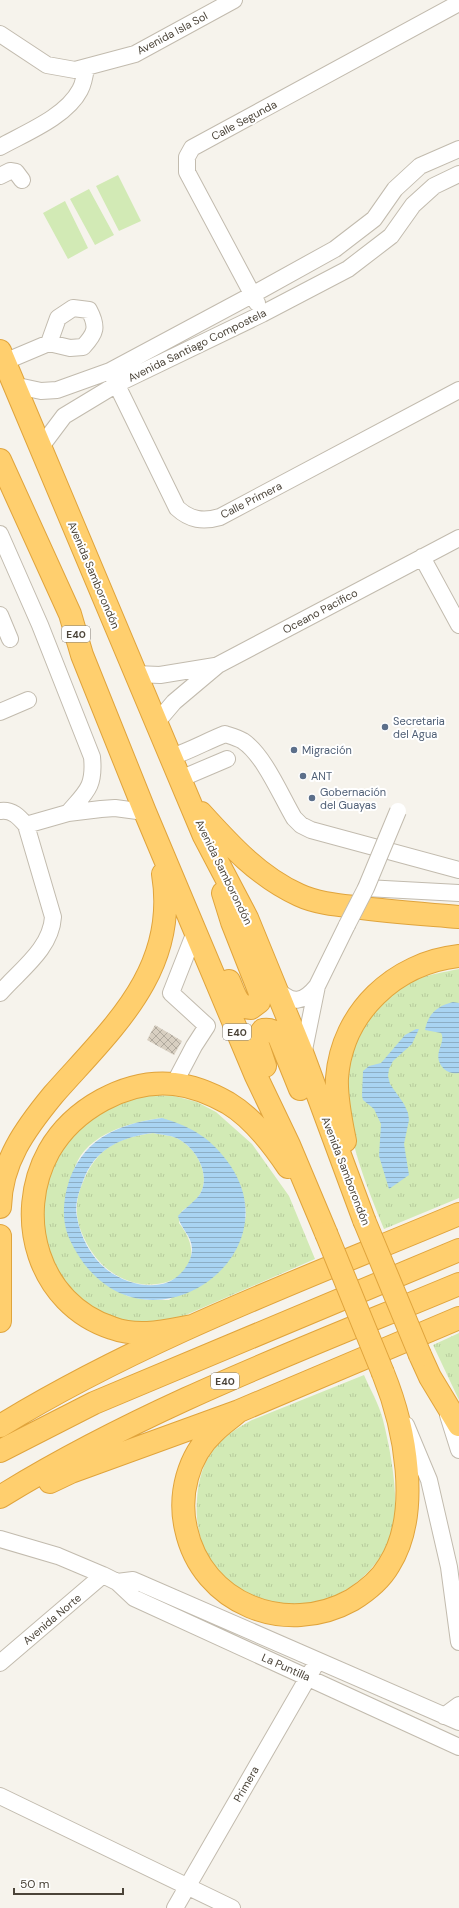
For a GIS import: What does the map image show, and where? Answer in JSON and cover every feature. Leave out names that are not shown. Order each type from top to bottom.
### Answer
[{"type":"highway","name":"Avenida Samborondón","points":[[2,356],[204,836],[247,918],[303,1056],[364,1220],[420,1356],[459,1425]]},
{"type":"highway","name":"E40","points":[[0,460],[70,614],[82,655],[148,820],[234,1026],[289,1145],[386,1381]]},
{"type":"highway","points":[[190,800],[237,853],[270,878],[299,896],[326,904],[381,911],[459,917]]},
{"type":"highway","points":[[0,1207],[4,1175],[11,1154],[24,1132],[134,1000],[154,965],[164,926],[167,904],[163,871],[148,820]]},
{"type":"highway","points":[[173,879],[208,932],[238,1003],[246,1008],[255,1005],[259,1002],[260,994],[232,922],[204,836]]},
{"type":"highway","points":[[353,1188],[341,1119],[337,1079],[339,1064],[348,1035],[366,1005],[377,992],[394,980],[424,963],[459,956]]},
{"type":"highway","points":[[289,1145],[257,1044],[256,1039],[263,1030],[269,1029],[275,1032],[279,1037],[305,1102],[339,1156]]},
{"type":"highway","points":[[192,1326],[146,1334],[112,1328],[79,1312],[67,1302],[44,1270],[38,1251],[33,1220],[35,1191],[40,1172],[50,1150],[63,1132],[79,1115],[99,1102],[120,1092],[140,1087],[174,1084],[209,1094],[228,1104],[245,1116],[273,1144],[312,1203]]},
{"type":"highway","points":[[0,1426],[112,1363],[192,1326],[459,1214]]},
{"type":"highway","points":[[0,1236],[0,1321]]},
{"type":"highway","points":[[0,1451],[94,1403],[459,1250]]},
{"type":"highway","name":"E40","points":[[0,1497],[38,1473],[111,1434],[197,1392],[459,1284]]},
{"type":"highway","points":[[0,1505],[71,1472],[239,1411],[459,1318]]},
{"type":"highway","points":[[239,1411],[213,1432],[200,1448],[190,1466],[183,1503],[184,1520],[188,1538],[203,1568],[214,1582],[239,1602],[256,1610],[273,1614],[306,1615],[323,1612],[341,1606],[360,1595],[375,1582],[389,1566],[404,1530],[407,1509],[407,1473],[403,1446],[386,1381]]},
{"type":"street","name":"Avenida Isla Sol","points":[[0,34],[47,65],[75,70],[135,54],[234,0]]},
{"type":"street","name":"Calle Segunda","points":[[262,314],[187,172],[187,157],[192,148],[459,3]]},
{"type":"street","points":[[0,146],[50,120],[68,106],[79,92],[84,82],[86,67]]},
{"type":"street","name":"Avenida Santiago Compostela","points":[[40,448],[64,416],[113,377],[252,295],[335,249],[374,219],[395,189],[420,166],[459,149]]},
{"type":"street","points":[[0,176],[10,171],[16,172],[22,180]]},
{"type":"street","name":"Avenida Santiago Compostela","points":[[13,384],[41,391],[57,390],[113,377],[262,314],[348,268],[391,236],[414,205],[434,186],[459,174]]},
{"type":"street","points":[[352,236],[366,255]]},
{"type":"street","points":[[2,356],[49,343]]},
{"type":"street","name":"Calle Primera","points":[[113,377],[177,508],[186,516],[208,520],[220,517],[459,390]]},
{"type":"street","points":[[0,534],[24,587],[72,703],[92,757],[94,772],[92,782],[88,790],[68,813]]},
{"type":"street","name":"Oceano Pacifico","points":[[157,722],[174,702],[218,666],[459,538]]},
{"type":"street","points":[[422,558],[459,625]]},
{"type":"street","points":[[0,615],[10,639]]},
{"type":"street","name":"Oceano Pacifico","points":[[136,674],[160,675],[218,666]]},
{"type":"street","points":[[0,712],[28,700]]},
{"type":"street","points":[[171,757],[187,752],[198,745],[225,734],[242,741],[254,752],[294,818],[301,825],[311,830],[459,870]]},
{"type":"street","points":[[180,779],[227,759]]},
{"type":"street","points":[[26,825],[68,813],[115,808],[148,820]]},
{"type":"street","points":[[0,811],[9,811],[18,816],[26,825],[53,917],[53,926],[41,949],[0,993]]},
{"type":"street","points":[[303,1056],[317,986],[366,888],[398,811]]},
{"type":"street","points":[[366,888],[459,892]]},
{"type":"street","points":[[195,932],[171,993],[207,1026],[234,1026]]},
{"type":"street","points":[[276,988],[283,996],[289,999],[302,999],[308,996],[317,986]]},
{"type":"street","points":[[174,1084],[194,1046],[207,1026]]},
{"type":"street","points":[[386,1381],[429,1480],[449,1567],[459,1642]]},
{"type":"street","points":[[441,1395],[459,1450]]},
{"type":"street","name":"La Puntilla","points":[[0,1539],[58,1556],[110,1578],[134,1598],[308,1676],[459,1747]]},
{"type":"street","points":[[449,1567],[459,1586]]},
{"type":"street","name":"La Puntilla","points":[[110,1578],[132,1580],[140,1583],[459,1722]]},
{"type":"street","name":"Avenida Norte","points":[[0,1663],[110,1578]]},
{"type":"street","name":"Primera","points":[[174,1908],[317,1661]]},
{"type":"street","points":[[444,1716],[459,1705]]},
{"type":"street","points":[[0,1796],[232,1908]]},
{"type":"green space","points":[[118,175],[141,221],[119,231],[96,186]]},
{"type":"green space","points":[[89,189],[114,235],[95,245],[70,199]]},
{"type":"green space","points":[[65,201],[88,248],[68,259],[43,213]]},
{"type":"green space","points":[[459,969],[459,1198],[384,1229],[360,1167],[349,1123],[347,1078],[353,1049],[369,1019],[389,996],[420,978]]},
{"type":"green space","points":[[149,1095],[174,1096],[197,1102],[216,1112],[252,1144],[289,1196],[315,1259],[172,1321],[134,1324],[97,1312],[80,1300],[54,1266],[41,1220],[49,1174],[70,1137],[103,1110],[127,1100]],"holes":[[[162,1118],[245,1202],[246,1216],[234,1253],[169,1300],[147,1300],[127,1296],[68,1234],[74,1171],[81,1155],[89,1146],[112,1131],[124,1126],[150,1120]]]},
{"type":"green space","points":[[153,1133],[174,1137],[186,1144],[197,1156],[203,1171],[204,1179],[200,1194],[182,1211],[179,1223],[190,1244],[190,1262],[180,1275],[163,1283],[143,1284],[121,1278],[101,1263],[81,1231],[77,1217],[77,1203],[80,1189],[89,1170],[102,1153],[119,1142],[129,1138]]},
{"type":"green space","points":[[459,1333],[459,1400],[433,1345]]},
{"type":"green space","points":[[364,1375],[377,1402],[383,1420],[394,1480],[395,1515],[391,1534],[384,1551],[360,1580],[344,1591],[327,1599],[309,1604],[291,1606],[283,1605],[253,1595],[237,1587],[224,1577],[214,1565],[205,1551],[200,1535],[197,1518],[197,1499],[202,1472],[206,1461],[220,1442],[229,1434],[252,1420]]},
{"type":"water","points":[[453,1002],[459,1003],[459,1073],[449,1072],[440,1064],[438,1054],[442,1041],[441,1033],[425,1030],[428,1019],[438,1008]]},
{"type":"water","points":[[419,1029],[412,1044],[393,1061],[389,1069],[388,1076],[390,1084],[404,1104],[408,1113],[409,1120],[404,1144],[409,1175],[389,1189],[379,1156],[381,1124],[374,1109],[363,1100],[362,1096],[363,1071],[369,1066],[381,1063],[405,1035]]},
{"type":"water","points":[[162,1118],[183,1125],[209,1141],[230,1165],[245,1202],[242,1236],[225,1266],[198,1288],[164,1299],[129,1296],[96,1277],[69,1238],[64,1219],[67,1188],[73,1171],[81,1158],[91,1146],[102,1137],[115,1130],[145,1121]],"holes":[[[153,1133],[174,1137],[186,1144],[197,1156],[203,1171],[204,1179],[200,1194],[178,1216],[190,1240],[192,1249],[187,1265],[173,1280],[154,1285],[144,1285],[134,1283],[114,1275],[101,1264],[87,1246],[78,1224],[76,1207],[85,1176],[90,1166],[104,1151],[113,1145],[132,1137]]]},
{"type":"building","points":[[155,1025],[182,1041],[174,1055],[147,1040]]},
{"type":"place","name":"Secretaria del Agua","points":[[385,727]]},
{"type":"place","name":"Migración","points":[[294,750]]},
{"type":"place","name":"ANT","points":[[303,776]]},
{"type":"place","name":"Gobernación del Guayas","points":[[312,798]]}]
